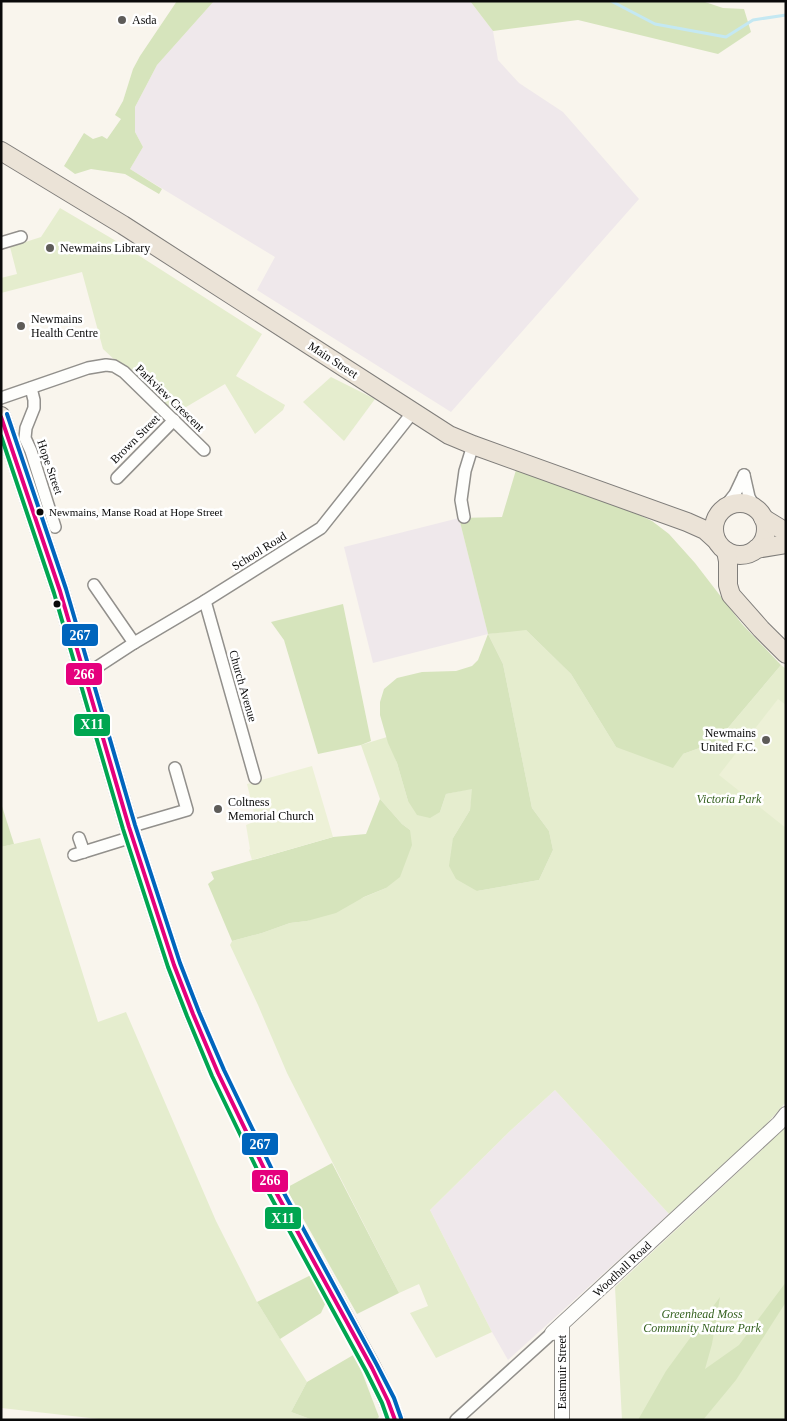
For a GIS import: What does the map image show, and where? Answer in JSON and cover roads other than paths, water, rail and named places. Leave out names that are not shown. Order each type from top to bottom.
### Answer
[{"type":"main road","name":"Main Street","points":[[1,152],[123,225],[450,435],[687,522],[705,530],[721,545]]},
{"type":"main road","points":[[1,416],[60,591],[131,832],[192,1014],[218,1073],[268,1176],[372,1368],[395,1420]]},
{"type":"main road","points":[[687,522],[698,522],[722,511],[732,504],[740,503],[748,504],[786,532]]},
{"type":"main road","points":[[722,511],[714,526],[728,561],[728,585],[731,595],[761,630],[786,654]]},
{"type":"main road","points":[[728,577],[740,559],[762,543],[766,526],[759,513]]},
{"type":"main road","points":[[721,545],[734,554],[742,555],[786,544]]},
{"type":"street","points":[[1,243],[21,237]]},
{"type":"street","name":"Parkview Crescent","points":[[1,398],[88,368],[106,365],[114,366],[124,372],[204,450]]},
{"type":"street","name":"Hope Street","points":[[31,388],[34,408],[26,428],[25,438],[31,451],[55,527]]},
{"type":"street","name":"School Road","points":[[85,675],[321,528],[414,412]]},
{"type":"street","name":"Brown Street","points":[[116,478],[174,420]]},
{"type":"street","points":[[464,517],[461,500],[465,471],[473,445]]},
{"type":"street","points":[[722,511],[735,494],[744,475],[749,496],[759,513]]},
{"type":"street","points":[[94,584],[134,644]]},
{"type":"street","name":"Church Avenue","points":[[205,601],[256,778]]},
{"type":"street","points":[[79,838],[79,853],[187,810],[175,768]]},
{"type":"street","name":"Woodhall Road","points":[[456,1420],[557,1329],[779,1123],[786,1114]]},
{"type":"street","name":"Eastmuir Street","points":[[557,1329],[562,1420]]},
{"type":"waterway","points":[[611,1],[655,24],[726,37],[753,20],[786,15]]},
{"type":"place","name":"Asda","points":[[122,20]]},
{"type":"place","name":"Newmains Library","points":[[50,248]]},
{"type":"place","name":"Newmains Health Centre","points":[[21,326]]},
{"type":"place","name":"Newmains, Manse Road at Hope Street","points":[[40,512]]},
{"type":"place","name":"Newmains United F.C.","points":[[766,740]]},
{"type":"place","name":"Coltness Memorial Church","points":[[218,809]]},
{"type":"park label","name":"Victoria Park","points":[[729,799]]},
{"type":"park label","name":"Greenhead Moss Community Nature Park","points":[[702,1321]]}]
